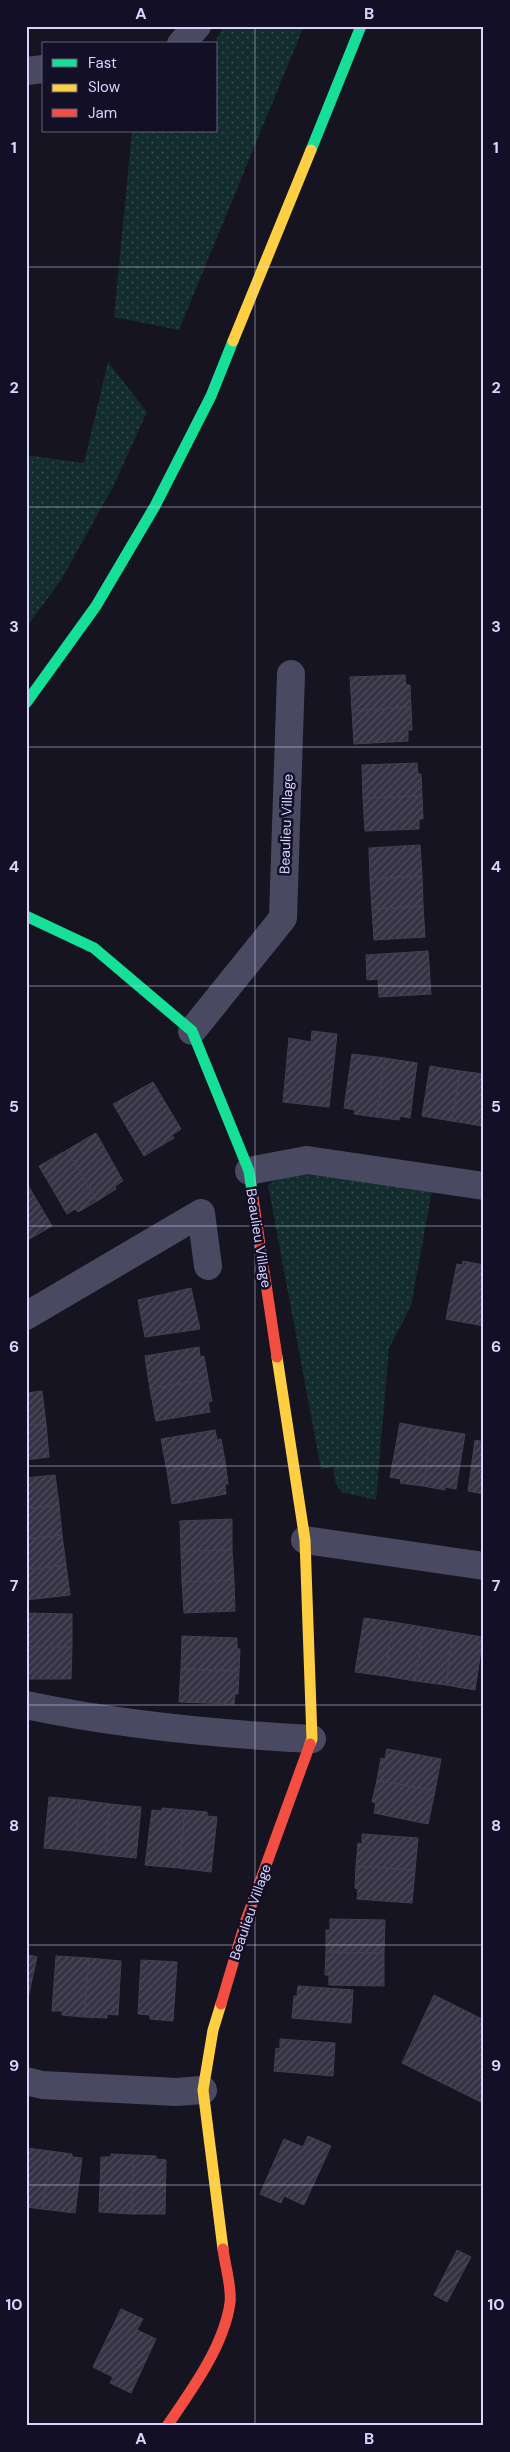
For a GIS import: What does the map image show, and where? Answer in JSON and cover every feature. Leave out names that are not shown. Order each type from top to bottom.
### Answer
[{"type":"street","points":[[182,42],[197,26]]},
{"type":"street","points":[[26,703],[96,606],[155,506],[211,396],[361,26]]},
{"type":"street","points":[[26,71],[42,69]]},
{"type":"street","name":"Beaulieu Village","points":[[192,1031],[283,918],[291,674]]},
{"type":"street","points":[[26,916],[94,948],[192,1031],[249,1171]]},
{"type":"street","name":"Beaulieu Village","points":[[167,2426],[193,2388],[220,2337],[230,2302],[203,2090],[213,2030],[242,1932],[312,1739],[305,1540],[249,1171],[307,1160],[484,1186]]},
{"type":"street","points":[[26,1316],[201,1213],[208,1266]]},
{"type":"street","points":[[305,1540],[484,1566]]},
{"type":"street","points":[[26,1705],[78,1716],[227,1734],[312,1739]]},
{"type":"street","points":[[26,2082],[42,2085],[176,2092],[203,2090]]},
{"type":"green space","points":[[224,26],[304,26],[179,330],[114,317],[132,132],[218,132],[218,42],[215,42]]},
{"type":"green space","points":[[108,362],[147,412],[113,487],[61,580],[26,628],[26,455],[84,463]]},
{"type":"green space","points":[[296,1169],[432,1191],[411,1306],[389,1348],[376,1500],[341,1492],[335,1482],[333,1467],[321,1469],[268,1185]]},
{"type":"building","points":[[405,675],[406,685],[410,685],[411,707],[352,711],[350,677]]},
{"type":"building","points":[[411,707],[412,730],[408,730],[408,741],[354,744],[352,711]]},
{"type":"building","points":[[417,763],[418,774],[421,774],[422,796],[363,798],[362,765]]},
{"type":"building","points":[[422,796],[423,819],[419,819],[419,829],[365,831],[363,798]]},
{"type":"building","points":[[420,845],[422,876],[370,879],[369,848]]},
{"type":"building","points":[[422,876],[423,906],[372,909],[370,879]]},
{"type":"building","points":[[423,906],[425,937],[374,940],[372,909]]},
{"type":"building","points":[[428,951],[431,994],[379,997],[378,979],[367,980],[366,955]]},
{"type":"building","points":[[312,1031],[337,1034],[329,1107],[283,1102],[289,1038],[311,1042]]},
{"type":"building","points":[[352,1054],[385,1058],[376,1117],[354,1114],[355,1110],[344,1108]]},
{"type":"building","points":[[385,1058],[417,1063],[410,1118],[400,1116],[399,1120],[376,1117]]},
{"type":"building","points":[[430,1066],[460,1071],[452,1121],[422,1116]]},
{"type":"building","points":[[460,1071],[484,1074],[482,1126],[452,1121]]},
{"type":"building","points":[[153,1082],[181,1129],[172,1135],[174,1138],[144,1156],[113,1104]]},
{"type":"building","points":[[96,1133],[123,1181],[115,1186],[116,1189],[97,1201],[67,1150]]},
{"type":"building","points":[[67,1150],[97,1201],[78,1212],[75,1209],[67,1214],[39,1166]]},
{"type":"building","points":[[26,1182],[52,1226],[26,1241]]},
{"type":"building","points":[[463,1261],[484,1265],[484,1326],[446,1319],[457,1264],[462,1265]]},
{"type":"building","points":[[191,1288],[200,1329],[145,1337],[138,1300]]},
{"type":"building","points":[[199,1347],[200,1357],[204,1356],[208,1379],[150,1389],[145,1356]]},
{"type":"building","points":[[208,1379],[212,1401],[208,1402],[210,1412],[156,1421],[150,1389]]},
{"type":"building","points":[[42,1391],[46,1424],[26,1426],[26,1393]]},
{"type":"building","points":[[400,1423],[432,1429],[423,1486],[400,1483],[401,1479],[390,1477]]},
{"type":"building","points":[[46,1424],[49,1457],[26,1460],[26,1426]]},
{"type":"building","points":[[432,1429],[465,1434],[456,1489],[445,1487],[445,1490],[423,1486]]},
{"type":"building","points":[[215,1430],[217,1440],[221,1439],[225,1461],[167,1471],[161,1439]]},
{"type":"building","points":[[475,1440],[484,1442],[484,1494],[468,1491]]},
{"type":"building","points":[[225,1461],[228,1484],[225,1484],[226,1494],[172,1504],[167,1471]]},
{"type":"building","points":[[55,1475],[59,1505],[26,1509],[26,1478]]},
{"type":"building","points":[[59,1505],[62,1535],[26,1539],[26,1509]]},
{"type":"building","points":[[232,1519],[232,1550],[181,1551],[180,1521]]},
{"type":"building","points":[[62,1535],[66,1565],[26,1570],[26,1539]]},
{"type":"building","points":[[232,1550],[234,1580],[182,1582],[181,1551]]},
{"type":"building","points":[[66,1565],[70,1595],[26,1600],[26,1570]]},
{"type":"building","points":[[234,1580],[235,1611],[184,1613],[182,1582]]},
{"type":"building","points":[[26,1613],[72,1614],[72,1647],[26,1646]]},
{"type":"building","points":[[364,1618],[393,1622],[385,1676],[355,1672]]},
{"type":"building","points":[[393,1622],[423,1627],[415,1681],[385,1676]]},
{"type":"building","points":[[423,1627],[453,1632],[446,1685],[415,1681]]},
{"type":"building","points":[[453,1632],[483,1637],[475,1690],[446,1685]]},
{"type":"building","points":[[182,1636],[237,1638],[237,1649],[240,1649],[239,1671],[181,1669]]},
{"type":"building","points":[[26,1646],[72,1647],[71,1679],[26,1679]]},
{"type":"building","points":[[181,1669],[239,1671],[238,1694],[235,1694],[234,1704],[179,1702]]},
{"type":"building","points":[[387,1749],[441,1759],[435,1791],[377,1780],[381,1758],[385,1759]]},
{"type":"building","points":[[377,1780],[435,1791],[428,1824],[374,1813],[376,1803],[372,1802]]},
{"type":"building","points":[[49,1797],[80,1800],[75,1851],[44,1848]]},
{"type":"building","points":[[80,1800],[110,1804],[105,1855],[75,1851]]},
{"type":"building","points":[[110,1804],[141,1807],[136,1858],[105,1855]]},
{"type":"building","points":[[162,1808],[185,1810],[179,1868],[145,1865],[152,1810],[162,1811]]},
{"type":"building","points":[[185,1810],[207,1812],[207,1816],[217,1817],[211,1872],[179,1868]]},
{"type":"building","points":[[362,1834],[418,1838],[415,1870],[356,1866],[358,1843],[362,1844]]},
{"type":"building","points":[[356,1866],[415,1870],[412,1903],[357,1899],[358,1889],[355,1888]]},
{"type":"building","points":[[330,1919],[385,1920],[384,1953],[326,1952],[326,1930],[330,1930]]},
{"type":"building","points":[[326,1952],[384,1953],[384,1986],[329,1985],[329,1975],[325,1975]]},
{"type":"building","points":[[26,1954],[37,1957],[26,2007]]},
{"type":"building","points":[[56,1956],[89,1958],[84,2017],[62,2015],[62,2011],[52,2011]]},
{"type":"building","points":[[89,1958],[121,1961],[118,2015],[107,2014],[107,2018],[84,2017]]},
{"type":"building","points":[[141,1960],[177,1962],[173,2021],[150,2019],[150,2015],[138,2014]]},
{"type":"building","points":[[298,1986],[353,1990],[351,2023],[292,2018],[294,1996],[297,1996]]},
{"type":"building","points":[[434,1995],[484,2020],[483,2103],[402,2063]]},
{"type":"building","points":[[280,2039],[335,2043],[333,2076],[274,2071],[276,2048],[280,2049]]},
{"type":"building","points":[[308,2136],[331,2146],[304,2205],[284,2196],[281,2203],[260,2194],[284,2139],[303,2147]]},
{"type":"building","points":[[27,2148],[50,2151],[42,2209],[26,2207]]},
{"type":"building","points":[[50,2151],[72,2154],[72,2157],[82,2158],[75,2213],[42,2209]]},
{"type":"building","points":[[111,2154],[133,2155],[132,2214],[99,2212],[101,2157],[111,2157]]},
{"type":"building","points":[[133,2155],[156,2156],[156,2159],[166,2160],[165,2214],[132,2214]]},
{"type":"building","points":[[457,2250],[471,2257],[447,2302],[434,2295]]},
{"type":"building","points":[[121,2309],[143,2319],[137,2330],[156,2339],[131,2393],[110,2383],[113,2377],[93,2367]]},
{"type":"traffic: fast","points":[[311,150],[361,26]]},
{"type":"traffic: fast","points":[[26,703],[96,606],[155,506],[211,396],[233,341]]},
{"type":"traffic: fast","points":[[26,916],[94,948],[192,1031],[249,1171],[253,1198]]},
{"type":"traffic: slow","points":[[233,341],[311,150]]},
{"type":"traffic: slow","points":[[277,1357],[305,1540],[312,1739],[310,1744]]},
{"type":"traffic: slow","points":[[221,2004],[213,2030],[203,2090],[223,2249]]},
{"type":"traffic: jam","points":[[253,1198],[277,1357]]},
{"type":"traffic: jam","points":[[221,2004],[245,1923],[310,1744]]},
{"type":"traffic: jam","points":[[167,2426],[214,2352],[227,2319],[230,2290],[223,2249]]}]
